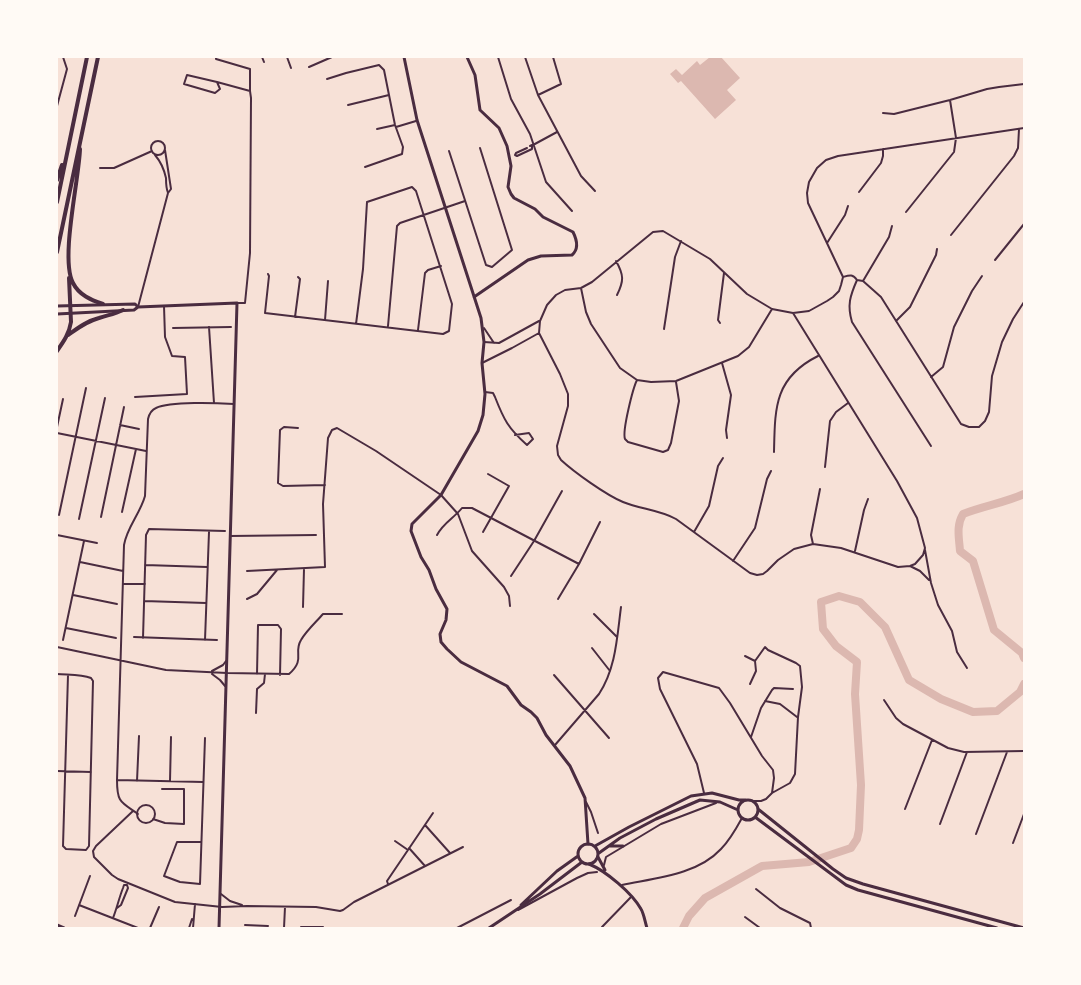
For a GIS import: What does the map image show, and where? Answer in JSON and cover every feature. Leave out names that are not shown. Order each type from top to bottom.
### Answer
[{"type":"highway","points":[[57,202],[87,57]]},
{"type":"highway","points":[[57,252],[98,57]]},
{"type":"highway","points":[[68,336],[71,322],[69,244],[81,136]]},
{"type":"highway","points":[[57,180],[69,138]]},
{"type":"highway","points":[[69,275],[73,285],[82,294],[103,304]]},
{"type":"highway","points":[[57,351],[68,336],[79,327],[92,320],[123,310]]},
{"type":"street","points":[[57,106],[67,69],[63,57]]},
{"type":"street","points":[[58,314],[134,310],[138,307],[245,303],[250,253],[250,69],[216,59],[216,57]]},
{"type":"street","points":[[262,57],[264,62]]},
{"type":"street","points":[[287,57],[291,68]]},
{"type":"street","points":[[309,67],[332,57]]},
{"type":"street","points":[[404,57],[417,120],[481,318],[485,392],[483,415],[478,431],[441,495],[412,524],[411,531],[435,589],[447,609],[446,620],[440,634],[441,642],[461,662],[507,686],[521,705],[537,718],[542,729],[570,766],[598,833]]},
{"type":"street","points":[[468,57],[475,75],[480,110],[499,128],[507,146],[511,166],[508,187],[511,194],[514,198],[535,209],[543,217],[573,232],[576,241],[576,250],[572,255],[541,256],[528,260],[474,297]]},
{"type":"street","points":[[498,57],[511,99],[531,134],[531,146],[546,182],[572,211]]},
{"type":"street","points":[[525,57],[538,95],[557,132],[581,176],[595,191]]},
{"type":"street","points":[[538,95],[561,84],[553,57]]},
{"type":"street","points":[[327,80],[379,65],[384,70],[402,154],[365,167]]},
{"type":"street","points":[[218,82],[220,88],[215,93],[184,84],[187,75],[218,82],[250,91]]},
{"type":"street","points":[[883,113],[894,114],[999,87],[1024,84]]},
{"type":"street","points":[[348,105],[389,95]]},
{"type":"street","points":[[906,212],[952,155],[955,148],[956,138],[950,100]]},
{"type":"street","points":[[377,129],[417,120]]},
{"type":"street","points":[[925,548],[920,560],[910,566],[898,567],[855,551],[813,544],[794,549],[763,574],[757,575],[750,573],[672,517],[621,501],[603,491],[561,460],[558,455],[557,446],[568,406],[568,394],[539,333],[540,321],[547,305],[556,295],[565,290],[581,288],[592,282],[653,232],[663,231],[710,258],[747,294],[772,309],[793,313],[809,311],[834,297],[839,291],[843,277],[807,198],[807,188],[816,168],[832,158],[1024,128]]},
{"type":"street","points":[[951,235],[1014,156],[1018,148],[1018,129]]},
{"type":"street","points":[[510,157],[557,132]]},
{"type":"street","points":[[138,307],[171,189],[164,144],[158,141],[152,145],[152,152],[163,165],[168,194]]},
{"type":"street","points":[[449,150],[486,265],[492,267],[512,250],[480,148]]},
{"type":"street","points":[[859,192],[882,163],[883,149]]},
{"type":"street","points":[[155,155],[162,154],[165,150]]},
{"type":"street","points":[[100,168],[114,168],[152,152]]},
{"type":"street","points":[[268,274],[265,313],[388,328],[443,334],[449,331],[452,304],[417,191],[412,187],[367,202],[363,268],[356,324]]},
{"type":"street","points":[[388,328],[397,226],[465,201]]},
{"type":"street","points":[[827,243],[845,215],[848,206]]},
{"type":"street","points":[[995,260],[1024,224]]},
{"type":"street","points":[[862,280],[889,237],[892,226]]},
{"type":"street","points":[[664,329],[675,257],[681,241]]},
{"type":"street","points":[[896,321],[910,308],[937,249]]},
{"type":"street","points":[[616,261],[623,273],[617,295]]},
{"type":"street","points":[[418,331],[425,273],[441,266]]},
{"type":"street","points":[[720,323],[718,320],[724,273]]},
{"type":"street","points":[[843,277],[852,275],[857,280],[862,280],[881,297],[961,424],[974,428],[988,417],[992,376],[998,354],[1013,319],[1024,302]]},
{"type":"street","points":[[931,377],[943,367],[954,327],[982,276]]},
{"type":"street","points":[[295,317],[300,279],[298,277]]},
{"type":"street","points":[[857,280],[850,301],[849,310],[852,322],[931,446]]},
{"type":"street","points":[[326,320],[328,281]]},
{"type":"street","points":[[581,288],[591,324],[620,368],[637,380],[651,382],[676,381],[738,356],[749,347],[772,309]]},
{"type":"street","points":[[219,928],[237,303]]},
{"type":"street","points":[[59,306],[135,304],[138,307]]},
{"type":"street","points":[[135,396],[187,394],[185,357],[172,356],[165,337],[164,306]]},
{"type":"street","points":[[793,313],[897,481],[917,518],[938,606],[952,631],[957,652],[967,668]]},
{"type":"street","points":[[484,342],[499,343],[540,321]]},
{"type":"street","points":[[482,326],[494,343]]},
{"type":"street","points":[[209,327],[214,403]]},
{"type":"street","points":[[173,328],[231,327]]},
{"type":"street","points":[[482,363],[539,333]]},
{"type":"street","points":[[774,452],[778,402],[784,386],[791,374],[819,356]]},
{"type":"street","points":[[722,363],[731,394],[726,430],[728,438]]},
{"type":"street","points":[[637,380],[631,398],[625,439],[628,442],[663,452],[668,450],[671,443],[679,400],[676,381]]},
{"type":"street","points":[[59,515],[86,388]]},
{"type":"street","points":[[485,392],[493,393],[504,421],[515,435],[527,445],[532,439],[529,433],[515,435]]},
{"type":"street","points":[[79,519],[105,398]]},
{"type":"street","points":[[57,427],[63,399]]},
{"type":"street","points":[[825,467],[830,421],[836,412],[848,403]]},
{"type":"street","points":[[138,814],[141,807],[145,805],[155,811],[153,819],[149,822],[144,823],[140,820],[138,814],[121,801],[118,795],[117,780],[124,545],[125,535],[141,508],[145,496],[147,419],[154,408],[165,406],[234,404]]},
{"type":"street","points":[[101,517],[124,407]]},
{"type":"street","points":[[120,424],[139,429]]},
{"type":"street","points":[[298,428],[284,427],[280,430],[278,483],[283,486],[325,485]]},
{"type":"street","points":[[247,571],[325,567],[323,504],[328,438],[332,430],[337,428],[441,495],[458,514],[472,551],[504,587],[509,596],[510,606]]},
{"type":"street","points":[[57,433],[146,451]]},
{"type":"street","points":[[122,512],[136,449]]},
{"type":"street","points":[[694,532],[709,506],[718,466],[723,458]]},
{"type":"street","points":[[733,561],[755,528],[771,471]]},
{"type":"street","points":[[483,532],[509,486],[488,474]]},
{"type":"street","points":[[813,544],[811,535],[820,489]]},
{"type":"street","points":[[511,576],[562,491]]},
{"type":"street","points":[[855,551],[868,500]]},
{"type":"street","points":[[437,535],[441,527],[462,508],[472,508],[579,564]]},
{"type":"street","points":[[558,599],[600,522]]},
{"type":"street","points":[[143,638],[146,535],[149,530],[225,531]]},
{"type":"street","points":[[205,640],[209,531]]},
{"type":"street","points":[[57,535],[97,543]]},
{"type":"street","points":[[230,536],[316,535]]},
{"type":"street","points":[[63,640],[84,541]]},
{"type":"street","points":[[80,562],[123,571]]},
{"type":"street","points":[[145,565],[207,567]]},
{"type":"street","points":[[910,566],[931,583]]},
{"type":"street","points":[[303,607],[304,569]]},
{"type":"street","points":[[247,598],[256,594],[277,570]]},
{"type":"street","points":[[123,584],[145,584]]},
{"type":"street","points":[[73,595],[117,604]]},
{"type":"street","points":[[144,601],[206,603]]},
{"type":"street","points":[[555,745],[604,687],[614,656],[621,607]]},
{"type":"street","points":[[57,647],[166,670],[289,674],[296,668],[300,642],[323,614],[342,614]]},
{"type":"street","points":[[594,615],[617,637]]},
{"type":"street","points":[[257,674],[258,625],[278,625],[281,628],[280,675]]},
{"type":"street","points":[[66,628],[116,638]]},
{"type":"street","points":[[134,637],[217,640]]},
{"type":"street","points":[[515,910],[557,871],[578,856],[580,847],[588,844],[595,846],[692,796],[716,793],[753,801],[766,799],[790,783],[795,774],[802,687],[800,666],[765,647],[755,661],[756,671],[750,684]]},
{"type":"street","points":[[592,648],[610,671]]},
{"type":"street","points":[[745,656],[755,661]]},
{"type":"street","points":[[209,672],[223,665],[227,658]]},
{"type":"street","points":[[209,672],[220,680],[226,690]]},
{"type":"street","points":[[704,794],[697,764],[660,689],[659,675],[663,672],[719,688],[773,770],[772,793]]},
{"type":"street","points":[[256,713],[257,689],[264,683],[265,674]]},
{"type":"street","points":[[57,675],[68,675],[91,677],[93,681],[89,846],[86,850],[66,849],[63,846],[68,675]]},
{"type":"street","points":[[554,675],[609,738]]},
{"type":"street","points":[[751,737],[760,708],[774,688],[793,689]]},
{"type":"street","points":[[884,700],[899,721],[952,749],[967,752],[1024,751]]},
{"type":"street","points":[[765,701],[780,704],[798,717]]},
{"type":"street","points":[[138,781],[139,736]]},
{"type":"street","points":[[170,781],[171,737]]},
{"type":"street","points":[[201,842],[177,842],[164,876],[180,882],[200,884],[205,738]]},
{"type":"street","points":[[904,809],[932,740]]},
{"type":"street","points":[[940,824],[967,752]]},
{"type":"street","points":[[976,834],[1007,752]]},
{"type":"street","points":[[57,771],[91,772]]},
{"type":"street","points":[[117,780],[203,782]]},
{"type":"street","points":[[153,819],[165,823],[184,824],[184,789],[162,789]]},
{"type":"street","points":[[585,798],[588,844]]},
{"type":"street","points":[[589,864],[594,862],[608,846],[626,835],[700,800],[720,802],[738,810]]},
{"type":"street","points":[[746,800],[739,804],[739,815],[742,818],[750,820],[755,817],[758,809]]},
{"type":"street","points":[[753,801],[758,809],[843,876],[863,884],[1024,928]]},
{"type":"street","points":[[605,870],[606,857],[623,846],[661,824],[720,802]]},
{"type":"street","points":[[133,811],[96,846],[94,857],[112,875],[127,884],[175,902],[220,906],[316,907],[343,910],[388,884],[463,847]]},
{"type":"street","points":[[388,884],[387,880],[433,813]]},
{"type":"street","points":[[1013,843],[1024,814]]},
{"type":"street","points":[[755,817],[838,880],[858,890],[997,928]]},
{"type":"street","points":[[619,885],[673,874],[708,860],[728,842],[742,818]]},
{"type":"street","points":[[425,825],[450,854]]},
{"type":"street","points":[[395,841],[408,849],[425,866]]},
{"type":"street","points":[[595,846],[605,870],[641,909],[647,928]]},
{"type":"street","points":[[608,846],[623,846]]},
{"type":"street","points":[[578,856],[582,862],[605,870]]},
{"type":"street","points":[[492,927],[582,862]]},
{"type":"street","points":[[515,910],[520,910],[588,873],[597,872]]},
{"type":"street","points":[[75,916],[90,876]]},
{"type":"street","points":[[113,918],[118,898],[124,885],[127,884]]},
{"type":"street","points":[[117,908],[121,905],[128,888],[127,884]]},
{"type":"street","points":[[756,889],[780,908],[810,923],[811,928]]},
{"type":"street","points":[[122,891],[126,892]]},
{"type":"street","points":[[220,893],[230,901],[244,906]]},
{"type":"street","points":[[602,927],[631,897]]},
{"type":"street","points":[[118,898],[123,900]]},
{"type":"street","points":[[457,928],[511,900]]},
{"type":"street","points":[[194,928],[195,904]]},
{"type":"street","points":[[79,905],[138,928]]},
{"type":"street","points":[[284,928],[285,906]]},
{"type":"street","points":[[150,928],[159,907]]},
{"type":"street","points":[[189,928],[194,916]]},
{"type":"street","points":[[745,917],[760,928]]},
{"type":"street","points":[[57,925],[64,928]]},
{"type":"street","points":[[246,925],[267,926]]},
{"type":"street","points":[[301,927],[323,927]]},
{"type":"shaded area","points":[[710,57],[721,57],[740,78],[727,90],[736,100],[715,119],[681,81],[678,83],[670,74],[676,69],[682,75],[697,61],[700,65]]},
{"type":"waterway","points":[[1024,494],[963,514],[958,532],[960,551],[973,561],[994,630],[1022,653],[1024,658]]},
{"type":"waterway","points":[[683,928],[689,916],[705,898],[762,866],[809,862],[851,848],[857,839],[861,785],[855,694],[857,662],[836,646],[823,629],[821,602],[839,596],[860,602],[885,627],[909,680],[941,699],[973,712],[997,711],[1020,692],[1024,684]]}]
